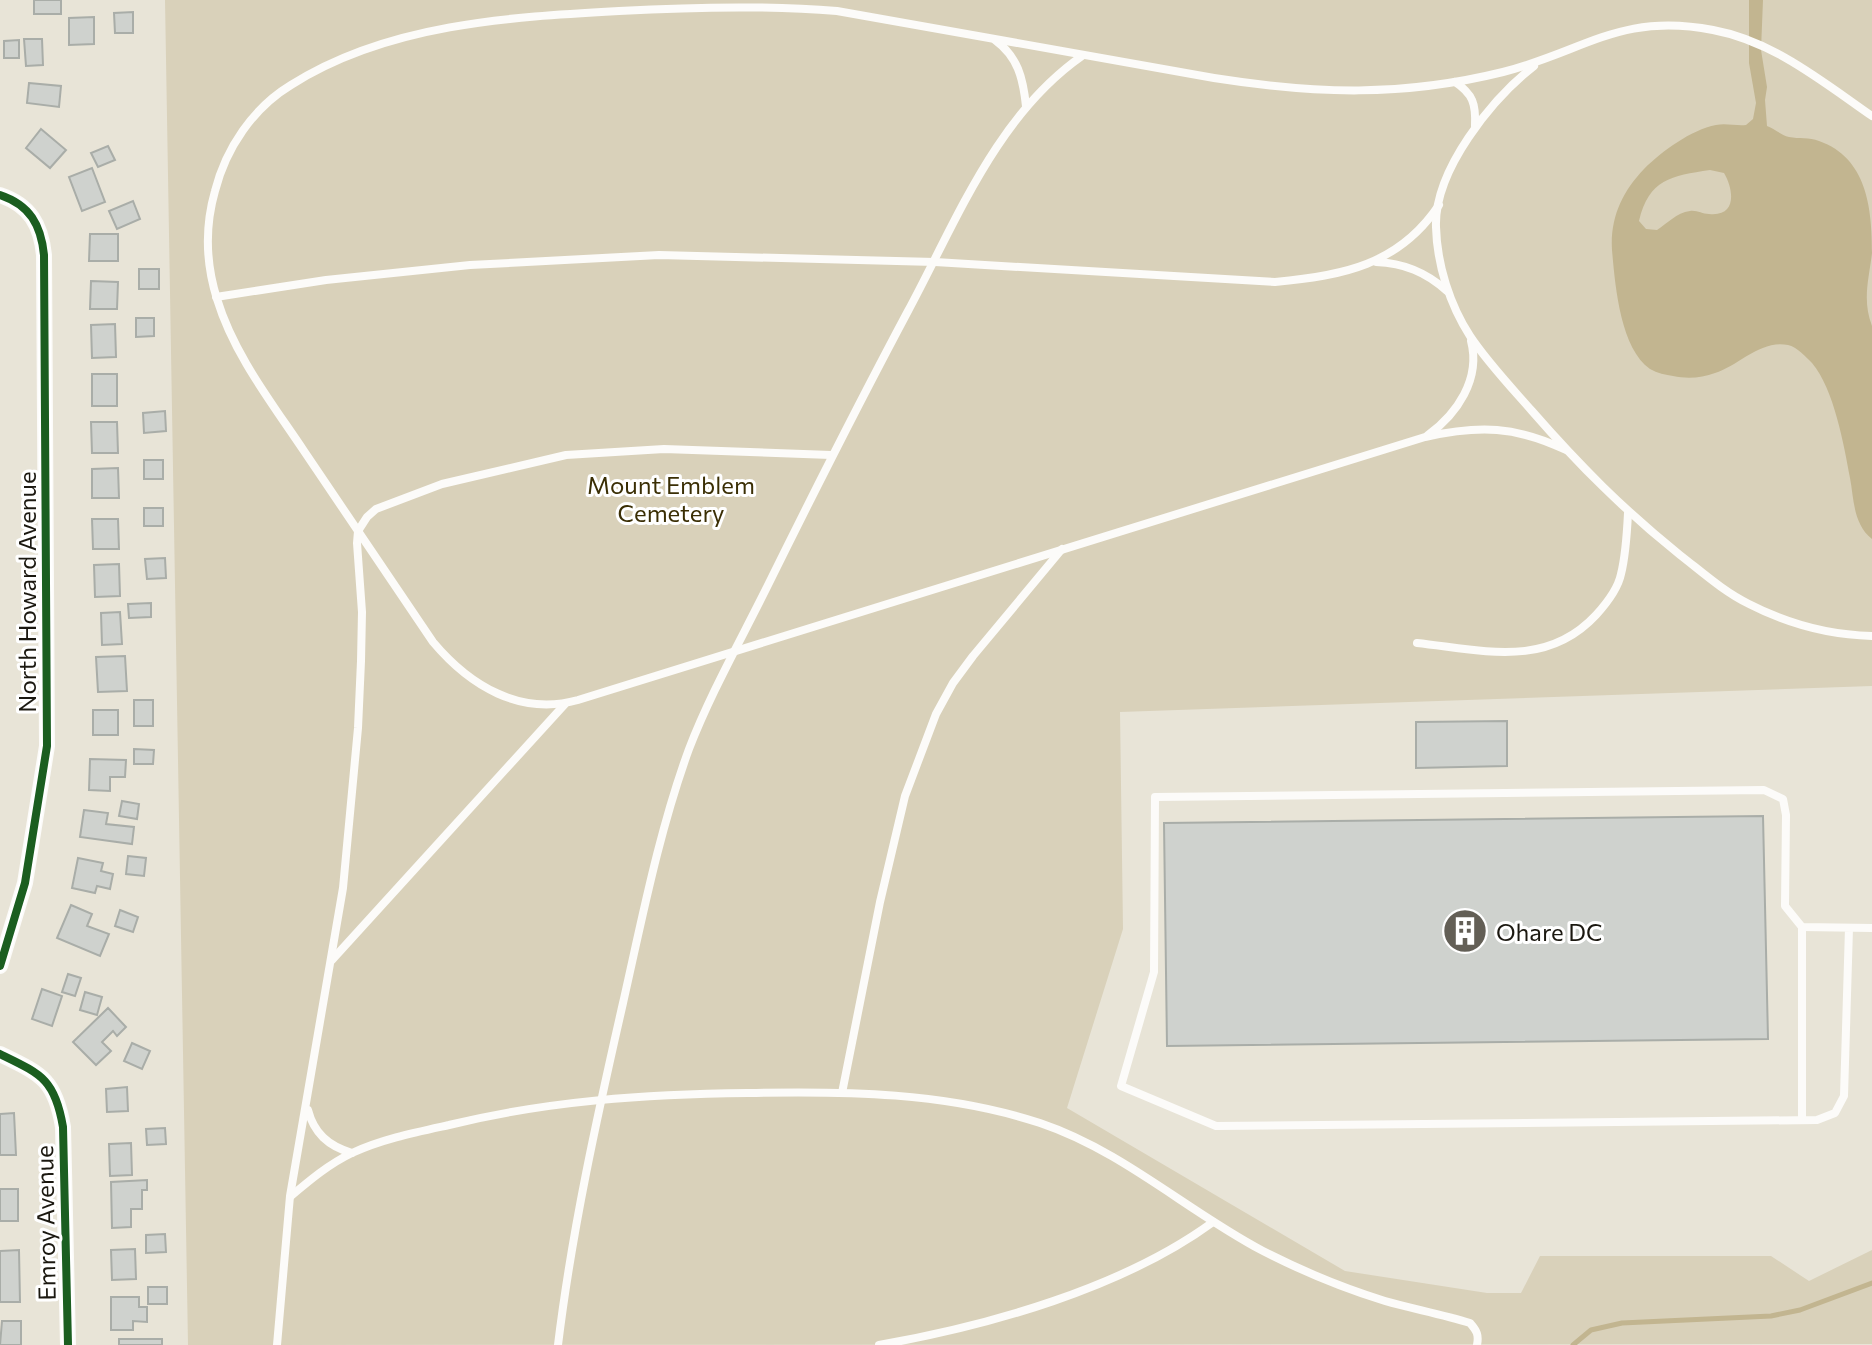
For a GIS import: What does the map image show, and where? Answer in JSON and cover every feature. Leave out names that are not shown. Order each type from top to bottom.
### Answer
[{"type":"street","name":"North Howard Avenue","points":[[0,195],[17,201],[33,215],[42,232],[44,255],[47,746],[25,883],[0,966]]},
{"type":"street","name":"Emroy Avenue","points":[[0,1054],[42,1076],[59,1102],[63,1127],[68,1345]]},
{"type":"lane","points":[[1566,450],[1540,438],[1507,429],[1465,430],[1425,437],[566,703],[552,705],[515,700],[460,673],[433,642],[252,374],[231,335],[216,297],[208,242],[212,201],[226,160],[247,124],[290,85],[385,43],[442,29],[586,13],[743,7],[850,12],[1082,56],[1302,90],[1366,92],[1455,82],[1540,61],[1600,36],[1640,26],[1684,26],[1736,35],[1767,47],[1872,116]]},
{"type":"lane","points":[[992,37],[1015,60],[1024,86],[1026,106]]},
{"type":"lane","points":[[558,1345],[569,1257],[602,1098],[644,910],[690,748],[831,455],[998,146],[1041,89],[1082,56]]},
{"type":"lane","points":[[1540,61],[1513,82],[1475,126],[1459,153],[1439,205],[1436,226],[1449,293],[1470,336],[1566,450],[1628,513],[1712,581],[1748,604],[1808,628],[1872,636]]},
{"type":"lane","points":[[1455,82],[1471,94],[1475,103],[1475,126]]},
{"type":"lane","points":[[216,297],[353,277],[523,260],[659,255],[935,262],[1275,282],[1323,277],[1375,262],[1403,244],[1439,205]]},
{"type":"lane","points":[[1375,262],[1407,267],[1425,274],[1449,293]]},
{"type":"lane","points":[[1425,437],[1451,415],[1467,388],[1474,360],[1470,336]]},
{"type":"lane","points":[[277,1345],[290,1196],[343,888],[358,728],[362,612],[358,531],[376,509],[396,500],[442,484],[566,455],[664,449],[831,455]]},
{"type":"lane","points":[[1417,643],[1499,652],[1528,651],[1556,645],[1584,628],[1607,603],[1621,577],[1628,513]]},
{"type":"lane","points":[[842,1093],[902,809],[931,727],[953,683],[1062,549]]},
{"type":"lane","points":[[332,961],[566,703]]},
{"type":"lane","points":[[1802,1120],[1802,927],[1785,906],[1786,815],[1783,799],[1764,790],[1155,797],[1154,972],[1121,1086],[1216,1126],[1817,1120],[1835,1113],[1844,1096],[1849,928]]},
{"type":"lane","points":[[1802,927],[1872,928]]},
{"type":"lane","points":[[290,1196],[353,1153],[423,1131],[515,1110],[602,1098],[707,1093],[842,1093],[968,1104],[1043,1124],[1108,1153],[1213,1222],[1261,1250],[1322,1278],[1382,1300],[1470,1323],[1478,1337],[1477,1345]]},
{"type":"lane","points":[[307,1106],[312,1124],[321,1136],[340,1149],[353,1153]]},
{"type":"lane","points":[[879,1345],[979,1322],[1078,1291],[1160,1257],[1213,1222]]},
{"type":"green space","name":"Mount Emblem Cemetery","points":[[165,0],[1872,0],[1872,686],[1120,712],[1123,929],[1067,1108],[1345,1271],[1487,1293],[1521,1293],[1540,1256],[1771,1256],[1809,1281],[1872,1250],[1872,1344],[188,1345]]},
{"type":"shaded area","points":[[1749,0],[1763,0],[1761,50],[1767,87],[1767,126],[1786,136],[1815,140],[1835,149],[1848,159],[1864,186],[1872,253],[1867,298],[1872,326],[1872,539],[1861,526],[1855,511],[1845,450],[1832,402],[1820,374],[1804,355],[1791,346],[1778,344],[1759,349],[1710,375],[1689,378],[1664,374],[1650,369],[1640,359],[1621,314],[1612,238],[1615,216],[1624,196],[1651,162],[1687,136],[1716,125],[1746,125],[1753,119],[1756,103],[1749,63]],"holes":[[[1710,170],[1724,173],[1731,194],[1729,207],[1725,211],[1718,214],[1685,212],[1657,230],[1646,229],[1639,221],[1649,196],[1664,182]]]},
{"type":"building","points":[[34,0],[61,0],[61,14],[34,14]]},
{"type":"building","points":[[133,12],[133,33],[115,33],[114,13]]},
{"type":"building","points":[[94,17],[94,44],[69,45],[69,18]]},
{"type":"building","points":[[24,39],[42,39],[43,65],[26,66]]},
{"type":"building","points":[[19,40],[19,58],[4,58],[4,41]]},
{"type":"building","points":[[29,83],[61,86],[59,107],[27,103]]},
{"type":"building","points":[[41,129],[66,150],[50,168],[26,148]]},
{"type":"building","points":[[108,146],[115,160],[98,167],[91,153]]},
{"type":"building","points":[[92,168],[105,202],[82,211],[69,177]]},
{"type":"building","points":[[133,201],[140,219],[117,229],[109,211]]},
{"type":"building","points":[[90,234],[118,234],[118,261],[89,261]]},
{"type":"building","points":[[139,269],[159,269],[159,289],[139,289]]},
{"type":"building","points":[[91,281],[118,282],[117,309],[90,309]]},
{"type":"building","points":[[136,318],[154,318],[154,336],[136,337]]},
{"type":"building","points":[[115,324],[116,357],[92,358],[91,325]]},
{"type":"building","points":[[92,374],[117,374],[117,406],[92,406]]},
{"type":"building","points":[[165,411],[166,431],[144,433],[143,413]]},
{"type":"building","points":[[91,422],[117,422],[118,453],[92,453]]},
{"type":"building","points":[[144,460],[163,460],[163,479],[144,479]]},
{"type":"building","points":[[118,468],[119,498],[92,498],[92,469]]},
{"type":"building","points":[[144,508],[163,508],[163,526],[144,526]]},
{"type":"building","points":[[92,519],[118,519],[119,549],[93,549]]},
{"type":"building","points":[[165,558],[166,578],[147,579],[145,559]]},
{"type":"building","points":[[119,564],[120,596],[95,597],[94,565]]},
{"type":"building","points":[[151,603],[151,617],[129,618],[128,604]]},
{"type":"building","points":[[120,612],[122,644],[102,645],[101,613]]},
{"type":"building","points":[[125,656],[127,691],[98,692],[96,657]]},
{"type":"building","points":[[134,700],[153,700],[153,726],[134,726]]},
{"type":"building","points":[[93,710],[118,710],[118,735],[93,735]]},
{"type":"building","points":[[1507,721],[1507,766],[1416,768],[1416,722]]},
{"type":"building","points":[[134,749],[154,750],[153,764],[134,764]]},
{"type":"building","points":[[90,759],[126,760],[125,777],[110,777],[110,791],[89,790]]},
{"type":"building","points":[[122,801],[139,804],[137,819],[119,816]]},
{"type":"building","points":[[84,810],[108,813],[106,824],[134,827],[132,844],[80,837]]},
{"type":"building","name":"Ohare DC","points":[[1763,816],[1768,1039],[1167,1046],[1164,823]]},
{"type":"building","points":[[128,856],[146,858],[144,876],[126,874]]},
{"type":"building","points":[[78,858],[103,863],[101,871],[113,874],[110,889],[97,886],[95,893],[72,888]]},
{"type":"building","points":[[71,905],[92,914],[87,926],[109,934],[100,956],[57,938]]},
{"type":"building","points":[[120,910],[138,917],[133,932],[115,926]]},
{"type":"building","points":[[68,974],[81,978],[75,996],[62,992]]},
{"type":"building","points":[[42,989],[62,996],[52,1026],[32,1019]]},
{"type":"building","points":[[85,992],[102,997],[97,1015],[80,1010]]},
{"type":"building","points":[[108,1008],[126,1027],[117,1036],[113,1031],[102,1042],[111,1051],[96,1065],[73,1042]]},
{"type":"building","points":[[132,1043],[150,1051],[142,1069],[124,1061]]},
{"type":"building","points":[[127,1087],[128,1111],[107,1112],[106,1089]]},
{"type":"building","points":[[14,1113],[16,1155],[0,1155],[0,1114]]},
{"type":"building","points":[[165,1128],[166,1144],[147,1145],[146,1129]]},
{"type":"building","points":[[131,1143],[132,1175],[110,1176],[109,1144]]},
{"type":"building","points":[[147,1180],[147,1190],[142,1190],[142,1209],[131,1209],[131,1227],[112,1228],[111,1182]]},
{"type":"building","points":[[0,1189],[18,1189],[18,1221],[0,1221]]},
{"type":"building","points":[[165,1234],[166,1252],[146,1253],[146,1235]]},
{"type":"building","points":[[135,1249],[136,1279],[112,1280],[111,1250]]},
{"type":"building","points":[[19,1250],[20,1302],[0,1302],[0,1251]]},
{"type":"building","points":[[148,1287],[167,1287],[167,1304],[148,1304]]},
{"type":"building","points":[[111,1297],[139,1297],[139,1307],[147,1307],[147,1322],[133,1321],[133,1330],[111,1330]]},
{"type":"building","points":[[2,1321],[21,1321],[21,1345],[0,1345]]},
{"type":"building","points":[[119,1339],[162,1339],[162,1345],[119,1345]]},
{"type":"waterway","points":[[1573,1345],[1591,1330],[1622,1323],[1771,1316],[1800,1310],[1872,1283]]},
{"type":"cycle path","points":[[0,195],[19,204],[32,218],[40,234],[44,255],[47,746],[25,883],[0,966]]},
{"type":"cycle path","points":[[0,1054],[44,1080],[56,1098],[60,1111],[63,1127],[68,1345]]},
{"type":"place","name":"Ohare DC","points":[[1465,931]]}]
